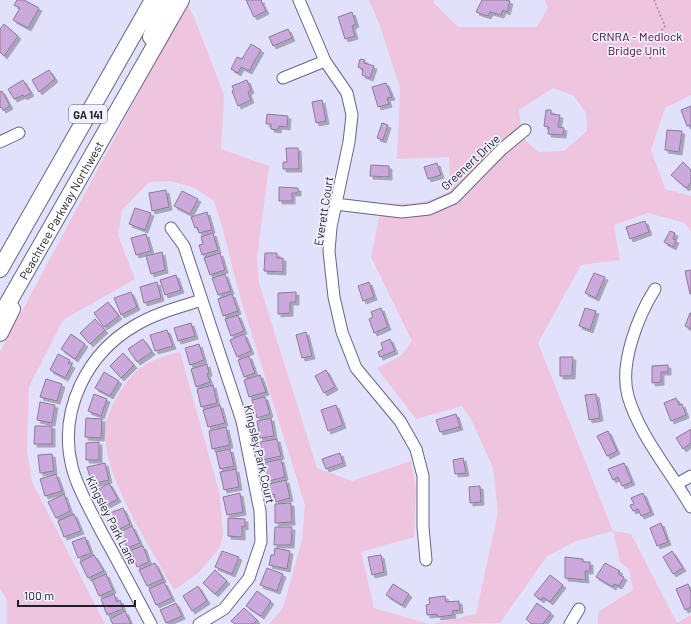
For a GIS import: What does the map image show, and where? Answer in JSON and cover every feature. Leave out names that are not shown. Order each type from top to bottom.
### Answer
[{"type":"highway","name":"Peachtree Parkway Northwest","points":[[1,266],[153,0]]},
{"type":"highway","points":[[147,60],[153,30],[166,0]]},
{"type":"highway","name":"Peachtree Parkway Northwest","points":[[0,317],[181,0]]},
{"type":"highway","points":[[0,333],[20,293],[28,268]]},
{"type":"street","name":"Everett Court","points":[[298,0],[325,61],[347,93],[352,115],[349,142],[335,204],[329,251],[330,275],[342,332],[356,368],[400,421],[416,449],[423,476],[423,527],[426,560]]},
{"type":"street","points":[[283,78],[325,61]]},
{"type":"street","name":"Greenert Drive","points":[[335,204],[402,212],[429,209],[454,198],[502,149],[525,130]]},
{"type":"street","points":[[0,142],[19,133]]},
{"type":"street","name":"Kingsley Park Court","points":[[171,228],[184,246],[242,421],[260,511],[261,542],[248,578],[224,609],[199,624]]},
{"type":"street","points":[[655,289],[645,304],[627,360],[628,395],[639,423],[691,507]]},
{"type":"street","name":"Kingsley Park Lane","points":[[151,624],[82,494],[72,466],[68,429],[73,404],[85,373],[108,345],[136,324],[202,300]]},
{"type":"street","points":[[677,484],[691,476]]},
{"type":"street","points":[[570,624],[579,608]]},
{"type":"path","points":[[650,60],[652,43],[665,26],[654,0]]},
{"type":"green space","name":"CRNRA - Medlock Bridge Unit","points":[[369,0],[434,0],[434,3],[458,27],[537,27],[548,8],[545,0],[691,0],[691,95],[665,108],[651,150],[665,189],[691,196],[691,232],[685,223],[648,213],[614,225],[620,260],[581,265],[538,343],[613,531],[576,541],[547,556],[500,623],[433,624],[476,614],[498,512],[493,468],[471,419],[462,406],[416,419],[377,368],[401,356],[412,341],[371,257],[382,203],[401,204],[426,201],[451,190],[449,157],[397,159],[400,88],[379,23]],"holes":[[[553,88],[574,96],[586,113],[587,131],[564,151],[538,152],[523,138],[519,110]]]},
{"type":"green space","points":[[187,3],[194,17],[224,95],[221,149],[269,166],[257,258],[259,283],[317,468],[352,481],[411,461],[416,490],[414,537],[361,552],[374,608],[429,624],[269,624],[283,608],[302,540],[305,505],[238,290],[222,226],[214,201],[195,188],[170,181],[149,182],[122,210],[118,235],[135,279],[63,320],[29,387],[27,450],[32,482],[105,624],[7,624],[7,600],[0,589],[0,352]]},
{"type":"green space","points":[[180,352],[220,495],[223,535],[219,549],[197,574],[174,590],[142,535],[121,493],[107,453],[105,430],[111,409],[130,377],[151,361]]},
{"type":"green space","points":[[613,531],[631,534],[677,623],[691,615],[691,624],[598,624],[598,612],[633,590],[629,569],[620,562]]},
{"type":"building","points":[[17,0],[24,0],[39,8],[28,28],[13,20],[20,8],[14,5]]},
{"type":"building","points":[[246,0],[262,0],[261,1],[266,11],[254,17]]},
{"type":"building","points":[[482,0],[510,1],[507,12],[503,10],[501,15],[490,12],[488,16],[476,12]]},
{"type":"building","points":[[352,12],[356,24],[352,26],[355,36],[345,39],[338,17]]},
{"type":"building","points":[[4,24],[18,36],[4,56],[0,52],[0,29]]},
{"type":"building","points":[[288,29],[292,38],[273,46],[269,37]]},
{"type":"building","points":[[251,44],[261,50],[249,71],[241,67],[238,73],[231,69],[237,57],[242,59]]},
{"type":"building","points":[[360,59],[365,60],[364,63],[374,66],[370,78],[362,75],[363,69],[358,67]]},
{"type":"building","points":[[49,70],[55,79],[39,92],[32,80]]},
{"type":"building","points":[[23,80],[31,93],[24,97],[23,95],[14,99],[8,89]]},
{"type":"building","points":[[247,80],[251,90],[248,92],[251,100],[238,106],[232,91],[234,90],[232,86]]},
{"type":"building","points":[[386,83],[392,97],[387,98],[389,104],[378,107],[372,87]]},
{"type":"building","points":[[2,91],[10,106],[3,110],[1,107],[0,108],[0,92]]},
{"type":"building","points":[[322,100],[326,121],[316,123],[312,102]]},
{"type":"building","points":[[691,106],[691,125],[687,126],[681,110]]},
{"type":"building","points":[[546,110],[551,110],[551,114],[560,115],[558,127],[564,128],[563,135],[548,134],[549,127],[544,126]]},
{"type":"building","points":[[267,114],[288,116],[287,127],[279,126],[278,130],[271,129],[271,124],[266,124]]},
{"type":"building","points":[[382,123],[388,125],[383,140],[377,138]]},
{"type":"building","points":[[667,130],[682,131],[679,152],[665,150]]},
{"type":"building","points":[[286,148],[298,148],[299,169],[283,169],[283,162],[287,162]]},
{"type":"building","points":[[683,162],[691,170],[691,183],[686,188],[671,175]]},
{"type":"building","points":[[437,163],[441,175],[428,179],[424,167]]},
{"type":"building","points":[[371,165],[389,166],[389,177],[370,176]]},
{"type":"building","points":[[279,187],[298,188],[298,193],[292,193],[292,201],[279,201]]},
{"type":"building","points":[[166,190],[169,207],[152,211],[149,193]]},
{"type":"building","points":[[182,191],[198,199],[190,214],[174,206]]},
{"type":"building","points":[[135,208],[151,213],[145,230],[129,224]]},
{"type":"building","points":[[207,212],[212,230],[199,233],[197,227],[195,228],[191,217]]},
{"type":"building","points":[[645,221],[649,232],[630,239],[626,227]]},
{"type":"building","points":[[670,231],[675,233],[673,239],[676,240],[673,247],[664,242]]},
{"type":"building","points":[[213,233],[218,250],[202,255],[199,245],[203,244],[201,237]]},
{"type":"building","points":[[146,234],[151,251],[136,255],[131,238]]},
{"type":"building","points":[[162,252],[165,270],[151,274],[146,256]]},
{"type":"building","points":[[220,253],[225,270],[210,275],[204,258]]},
{"type":"building","points":[[265,253],[277,253],[277,258],[283,258],[283,272],[264,271]]},
{"type":"building","points":[[691,270],[691,294],[690,294],[685,271]]},
{"type":"building","points":[[594,273],[605,277],[596,298],[585,293]]},
{"type":"building","points":[[225,274],[231,291],[218,295],[212,278]]},
{"type":"building","points":[[176,275],[181,290],[165,295],[160,280]]},
{"type":"building","points":[[157,282],[161,298],[144,303],[140,287]]},
{"type":"building","points":[[369,282],[374,297],[363,301],[358,286]]},
{"type":"building","points":[[131,292],[137,307],[121,315],[114,298]]},
{"type":"building","points":[[296,292],[296,302],[290,302],[290,313],[278,314],[278,293]]},
{"type":"building","points":[[232,294],[238,311],[223,316],[218,299]]},
{"type":"building","points":[[108,302],[119,316],[104,327],[94,313]]},
{"type":"building","points":[[381,308],[388,327],[374,333],[369,319],[373,317],[371,312]]},
{"type":"building","points":[[585,308],[596,311],[590,330],[579,326]]},
{"type":"building","points":[[691,313],[691,329],[685,326]]},
{"type":"building","points":[[238,315],[244,331],[231,336],[225,319]]},
{"type":"building","points":[[95,319],[105,330],[90,344],[80,333]]},
{"type":"building","points":[[191,323],[195,336],[178,341],[174,328]]},
{"type":"building","points":[[167,330],[173,346],[155,351],[150,335]]},
{"type":"building","points":[[306,332],[312,356],[302,358],[296,335]]},
{"type":"building","points":[[71,334],[85,344],[75,359],[61,349]]},
{"type":"building","points":[[244,334],[251,351],[237,357],[230,340]]},
{"type":"building","points":[[143,339],[152,352],[137,362],[128,349]]},
{"type":"building","points":[[390,339],[395,351],[380,357],[378,352],[383,349],[381,343]]},
{"type":"building","points":[[199,344],[204,360],[190,365],[185,348]]},
{"type":"building","points":[[123,353],[134,365],[121,378],[110,366]]},
{"type":"building","points":[[58,354],[70,360],[68,363],[72,365],[65,378],[50,370]]},
{"type":"building","points":[[249,356],[255,373],[244,377],[238,360]]},
{"type":"building","points":[[560,357],[573,357],[572,376],[560,376]]},
{"type":"building","points":[[207,364],[209,373],[207,374],[210,382],[196,387],[191,369]]},
{"type":"building","points":[[668,365],[668,372],[661,372],[661,382],[652,383],[652,366]]},
{"type":"building","points":[[326,370],[335,387],[324,393],[315,376]]},
{"type":"building","points":[[104,372],[119,381],[110,396],[95,388]]},
{"type":"building","points":[[260,375],[266,392],[249,397],[244,380]]},
{"type":"building","points":[[46,379],[62,384],[57,401],[40,397]]},
{"type":"building","points":[[213,385],[217,403],[201,407],[197,389]]},
{"type":"building","points":[[94,394],[107,399],[101,416],[88,411]]},
{"type":"building","points":[[596,394],[600,418],[589,420],[585,395]]},
{"type":"building","points":[[265,397],[270,414],[257,418],[252,400]]},
{"type":"building","points":[[676,398],[679,405],[682,404],[686,415],[671,421],[664,403]]},
{"type":"building","points":[[40,402],[55,405],[52,423],[37,420]]},
{"type":"building","points":[[220,405],[225,423],[208,427],[203,410]]},
{"type":"building","points":[[336,405],[343,425],[328,431],[321,410]]},
{"type":"building","points":[[456,414],[460,427],[440,432],[436,420]]},
{"type":"building","points":[[86,418],[102,419],[101,438],[85,437]]},
{"type":"building","points":[[271,418],[274,436],[260,438],[257,421]]},
{"type":"building","points":[[35,426],[52,426],[52,444],[34,444]]},
{"type":"building","points":[[226,427],[230,445],[212,449],[209,431]]},
{"type":"building","points":[[691,429],[691,443],[683,449],[676,438]]},
{"type":"building","points":[[608,431],[617,451],[607,456],[597,436]]},
{"type":"building","points":[[277,439],[281,456],[263,460],[260,442]]},
{"type":"building","points":[[99,442],[99,460],[86,460],[86,443]]},
{"type":"building","points":[[230,449],[234,466],[220,469],[216,452]]},
{"type":"building","points":[[340,453],[343,463],[326,469],[322,459]]},
{"type":"building","points":[[52,454],[54,471],[40,473],[38,455]]},
{"type":"building","points":[[463,458],[466,473],[455,474],[453,460]]},
{"type":"building","points":[[281,459],[285,477],[269,481],[264,463]]},
{"type":"building","points":[[105,463],[109,480],[92,484],[87,467]]},
{"type":"building","points":[[624,463],[632,482],[622,486],[618,477],[613,480],[608,469]]},
{"type":"building","points":[[236,469],[239,487],[224,490],[220,472]]},
{"type":"building","points":[[56,474],[62,491],[45,496],[40,479]]},
{"type":"building","points":[[286,480],[290,498],[276,502],[274,494],[271,495],[269,484]]},
{"type":"building","points":[[109,483],[118,499],[105,506],[97,490]]},
{"type":"building","points":[[480,486],[481,502],[470,503],[469,487]]},
{"type":"building","points":[[240,493],[243,512],[227,515],[223,497]]},
{"type":"building","points":[[643,493],[651,512],[641,516],[638,509],[633,511],[630,505],[634,504],[631,498]]},
{"type":"building","points":[[64,494],[70,511],[56,518],[48,502]]},
{"type":"building","points":[[291,503],[292,522],[275,523],[275,504]]},
{"type":"building","points":[[123,508],[130,524],[117,530],[110,513]]},
{"type":"building","points":[[74,514],[81,531],[64,537],[58,521]]},
{"type":"building","points":[[228,518],[245,519],[245,527],[242,526],[242,537],[228,536]]},
{"type":"building","points":[[661,523],[668,542],[657,546],[650,528]]},
{"type":"building","points":[[132,526],[140,543],[127,548],[120,532]]},
{"type":"building","points":[[275,527],[292,527],[291,545],[274,545]]},
{"type":"building","points":[[85,537],[91,553],[78,558],[72,542]]},
{"type":"building","points":[[143,546],[149,562],[137,567],[131,550]]},
{"type":"building","points":[[275,548],[290,551],[287,569],[269,565],[271,555],[274,555]]},
{"type":"building","points":[[222,551],[239,557],[232,574],[215,567]]},
{"type":"building","points":[[672,551],[683,568],[673,574],[663,557]]},
{"type":"building","points":[[94,555],[104,571],[88,578],[80,562]]},
{"type":"building","points":[[381,555],[384,572],[372,575],[368,557]]},
{"type":"building","points":[[565,557],[583,559],[583,562],[590,562],[590,571],[585,571],[586,580],[565,578]]},
{"type":"building","points":[[155,563],[163,579],[147,586],[139,570]]},
{"type":"building","points":[[605,563],[620,571],[618,574],[624,577],[619,586],[614,584],[613,587],[596,577]]},
{"type":"building","points":[[267,568],[283,574],[277,591],[260,585]]},
{"type":"building","points":[[215,570],[227,581],[215,594],[203,583]]},
{"type":"building","points":[[106,574],[113,590],[99,596],[92,580]]},
{"type":"building","points":[[550,575],[563,585],[550,602],[543,597],[541,600],[534,595]]},
{"type":"building","points":[[164,582],[172,598],[156,605],[149,589]]},
{"type":"building","points":[[393,584],[409,594],[402,605],[386,595]]},
{"type":"building","points":[[688,584],[691,592],[691,607],[685,610],[676,589]]},
{"type":"building","points":[[198,586],[207,601],[192,611],[183,596]]},
{"type":"building","points":[[257,591],[271,601],[261,616],[246,606]]},
{"type":"building","points":[[114,594],[117,602],[120,600],[123,609],[107,615],[101,599]]},
{"type":"building","points":[[445,596],[446,602],[459,601],[460,610],[452,611],[453,615],[438,617],[437,614],[427,615],[426,605],[430,604],[429,598]]},
{"type":"building","points":[[176,603],[182,616],[166,623],[160,610]]},
{"type":"building","points":[[537,603],[551,613],[543,624],[532,624],[526,619]]},
{"type":"building","points":[[244,608],[257,620],[253,624],[235,624],[231,621]]},
{"type":"building","points":[[125,611],[131,624],[113,624],[110,619]]}]
